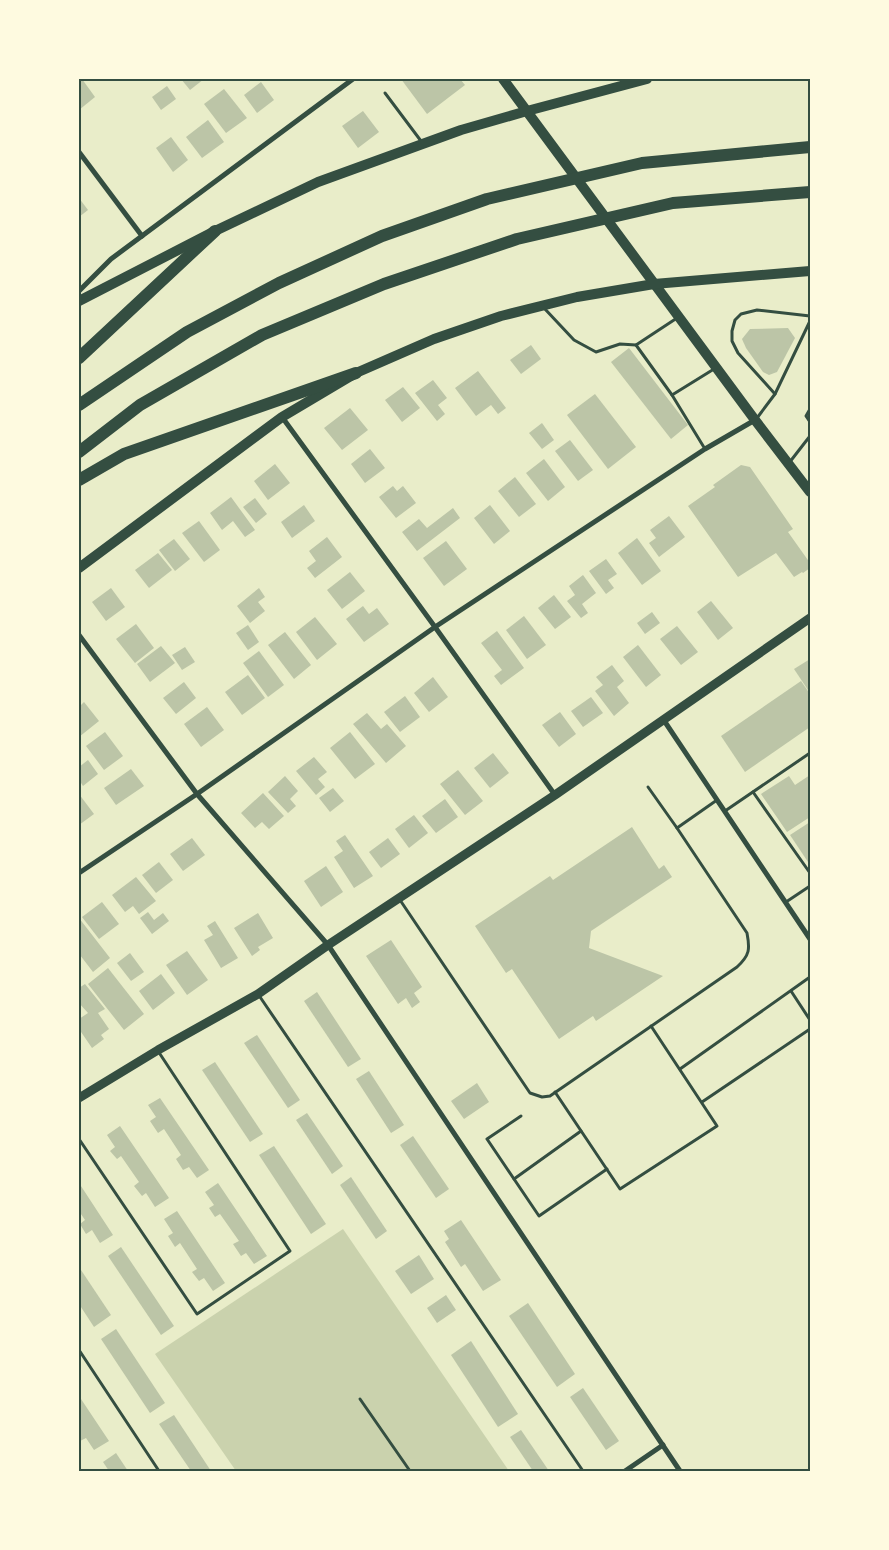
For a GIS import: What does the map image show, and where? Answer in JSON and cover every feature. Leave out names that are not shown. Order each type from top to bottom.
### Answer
[{"type":"highway","points":[[79,405],[187,332],[279,283],[382,236],[488,199],[642,163],[810,147]]},
{"type":"highway","points":[[79,452],[140,405],[262,336],[384,284],[517,239],[672,203],[810,192]]},
{"type":"highway","points":[[79,358],[215,230]]},
{"type":"highway","points":[[79,480],[124,454],[356,372]]},
{"type":"main road","points":[[503,79],[678,317],[810,492]]},
{"type":"main road","points":[[79,301],[215,230],[318,182],[461,130],[647,79]]},
{"type":"main road","points":[[79,568],[282,417],[356,372],[434,339],[501,316],[578,297],[654,284],[810,272]]},
{"type":"street","points":[[79,291],[111,259],[353,79]]},
{"type":"street","points":[[79,152],[142,236]]},
{"type":"street","points":[[282,417],[555,795]]},
{"type":"street","points":[[79,873],[197,794],[435,627],[705,449],[755,420]]},
{"type":"street","points":[[79,1098],[158,1050],[258,994],[328,945],[555,795],[810,618]]},
{"type":"street","points":[[79,635],[197,794],[328,945],[680,1471]]},
{"type":"street","points":[[663,719],[810,939]]},
{"type":"street","points":[[625,1471],[663,1445]]},
{"type":"lane","points":[[385,93],[423,144]]},
{"type":"lane","points":[[542,306],[574,340],[596,352],[620,344],[636,345],[678,317]]},
{"type":"lane","points":[[775,394],[738,353],[732,341],[735,320],[741,314],[756,310],[810,316]]},
{"type":"lane","points":[[755,420],[775,394],[810,321]]},
{"type":"lane","points":[[636,345],[672,395],[705,449]]},
{"type":"lane","points":[[672,395],[717,368]]},
{"type":"lane","points":[[810,409],[806,416],[810,422]]},
{"type":"lane","points":[[789,463],[810,436]]},
{"type":"lane","points":[[725,811],[810,753]]},
{"type":"lane","points":[[399,898],[530,1092],[542,1097],[550,1096],[737,967],[744,960],[750,948],[747,933],[648,787]]},
{"type":"lane","points":[[754,792],[810,873]]},
{"type":"lane","points":[[677,828],[717,800]]},
{"type":"lane","points":[[786,902],[810,886]]},
{"type":"lane","points":[[680,1069],[810,977]]},
{"type":"lane","points":[[791,991],[810,1020]]},
{"type":"lane","points":[[258,994],[583,1471]]},
{"type":"lane","points":[[554,1092],[620,1189],[717,1126],[651,1026]]},
{"type":"lane","points":[[702,1102],[810,1029]]},
{"type":"lane","points":[[79,1139],[197,1314],[290,1251],[158,1050]]},
{"type":"lane","points":[[521,1116],[487,1139],[539,1216],[607,1169]]},
{"type":"lane","points":[[514,1179],[581,1131]]},
{"type":"lane","points":[[79,1350],[159,1471]]},
{"type":"lane","points":[[360,1399],[410,1471]]},
{"type":"green space","points":[[343,1229],[509,1471],[236,1471],[155,1354]]},
{"type":"building","points":[[79,79],[82,79],[95,97],[79,110]]},
{"type":"building","points":[[181,79],[204,79],[190,90]]},
{"type":"building","points":[[401,79],[460,79],[465,85],[427,114]]},
{"type":"building","points":[[261,82],[274,100],[257,113],[244,95]]},
{"type":"building","points":[[167,86],[176,99],[161,110],[152,97]]},
{"type":"building","points":[[224,89],[247,118],[226,133],[204,104]]},
{"type":"building","points":[[363,111],[379,132],[358,148],[342,126]]},
{"type":"building","points":[[208,120],[224,142],[202,158],[186,137]]},
{"type":"building","points":[[171,137],[188,160],[173,172],[156,148]]},
{"type":"building","points":[[79,198],[88,210],[79,217]]},
{"type":"building","points":[[788,328],[795,338],[777,372],[769,375],[763,372],[742,339],[750,329]]},
{"type":"building","points":[[531,345],[541,359],[521,374],[510,360]]},
{"type":"building","points":[[629,348],[688,425],[671,439],[611,362]]},
{"type":"building","points":[[478,371],[506,408],[498,414],[491,405],[476,416],[455,388]]},
{"type":"building","points":[[433,380],[447,398],[438,405],[445,414],[437,421],[415,393]]},
{"type":"building","points":[[403,387],[420,408],[402,422],[385,400]]},
{"type":"building","points":[[595,394],[636,447],[608,469],[567,415]]},
{"type":"building","points":[[350,408],[368,430],[342,450],[324,428]]},
{"type":"building","points":[[542,423],[554,440],[542,449],[529,433]]},
{"type":"building","points":[[570,440],[593,470],[578,481],[555,451]]},
{"type":"building","points":[[370,449],[385,468],[365,483],[351,464]]},
{"type":"building","points":[[544,459],[565,487],[548,501],[526,473]]},
{"type":"building","points":[[275,464],[290,483],[268,500],[254,481]]},
{"type":"building","points":[[741,465],[750,467],[793,529],[788,532],[810,563],[810,568],[803,573],[794,577],[776,553],[738,577],[688,506]]},
{"type":"building","points":[[515,477],[536,504],[519,517],[498,491]]},
{"type":"building","points":[[393,486],[397,491],[403,486],[416,503],[396,518],[379,497]]},
{"type":"building","points":[[231,497],[255,530],[245,537],[233,521],[222,530],[210,513]]},
{"type":"building","points":[[255,498],[267,514],[256,523],[243,507]]},
{"type":"building","points":[[304,505],[315,521],[292,538],[281,522]]},
{"type":"building","points":[[490,505],[510,531],[494,544],[474,518]]},
{"type":"building","points":[[453,508],[460,518],[417,551],[402,532],[419,519],[427,528]]},
{"type":"building","points":[[669,516],[685,537],[659,557],[649,543],[656,538],[650,530]]},
{"type":"building","points":[[199,521],[220,550],[204,562],[182,533]]},
{"type":"building","points":[[327,537],[342,557],[315,578],[307,568],[316,561],[309,551]]},
{"type":"building","points":[[637,538],[661,571],[642,585],[618,553]]},
{"type":"building","points":[[174,539],[190,559],[175,571],[159,550]]},
{"type":"building","points":[[446,541],[467,569],[444,586],[423,558]]},
{"type":"building","points":[[158,553],[172,570],[149,588],[135,570]]},
{"type":"building","points":[[606,559],[617,574],[608,580],[614,588],[606,594],[589,571]]},
{"type":"building","points":[[350,572],[365,591],[342,609],[327,590]]},
{"type":"building","points":[[583,575],[596,593],[582,604],[588,613],[581,618],[567,601],[575,595],[569,586]]},
{"type":"building","points":[[111,588],[125,607],[106,621],[92,602]]},
{"type":"building","points":[[259,588],[265,597],[258,602],[265,611],[250,623],[237,606]]},
{"type":"building","points":[[554,595],[571,617],[555,629],[538,608]]},
{"type":"building","points":[[711,601],[733,628],[718,640],[697,612]]},
{"type":"building","points":[[363,606],[369,614],[377,608],[389,624],[364,642],[346,619]]},
{"type":"building","points":[[652,612],[660,623],[645,634],[637,623]]},
{"type":"building","points":[[524,616],[546,645],[527,659],[506,630]]},
{"type":"building","points":[[315,617],[337,644],[317,660],[296,632]]},
{"type":"building","points":[[136,624],[154,648],[135,663],[116,639]]},
{"type":"building","points":[[248,625],[259,642],[248,650],[236,633]]},
{"type":"building","points":[[677,626],[698,652],[681,665],[660,639]]},
{"type":"building","points":[[497,631],[524,668],[501,685],[494,676],[502,670],[481,643]]},
{"type":"building","points":[[285,632],[311,665],[294,679],[268,645]]},
{"type":"building","points":[[638,645],[661,675],[646,687],[623,657]]},
{"type":"building","points":[[161,646],[175,663],[150,682],[137,664]]},
{"type":"building","points":[[185,647],[195,662],[182,670],[172,655]]},
{"type":"building","points":[[259,651],[284,685],[268,697],[243,663]]},
{"type":"building","points":[[810,659],[810,693],[794,669]]},
{"type":"building","points":[[612,665],[624,681],[617,687],[629,703],[614,716],[595,691],[603,685],[596,677]]},
{"type":"building","points":[[248,675],[265,698],[242,715],[225,692]]},
{"type":"building","points":[[433,677],[448,697],[429,712],[414,693]]},
{"type":"building","points":[[801,681],[810,694],[810,727],[745,772],[721,736]]},
{"type":"building","points":[[184,682],[196,698],[176,714],[163,698]]},
{"type":"building","points":[[405,696],[420,717],[400,732],[384,712]]},
{"type":"building","points":[[591,697],[603,713],[583,727],[571,711]]},
{"type":"building","points":[[84,702],[99,721],[79,737],[79,707]]},
{"type":"building","points":[[207,707],[224,730],[201,747],[184,724]]},
{"type":"building","points":[[560,712],[576,734],[559,747],[542,725]]},
{"type":"building","points":[[367,713],[381,729],[387,724],[406,746],[386,763],[353,724]]},
{"type":"building","points":[[105,732],[123,756],[104,770],[86,746]]},
{"type":"building","points":[[350,732],[375,764],[355,779],[330,748]]},
{"type":"building","points":[[493,753],[509,773],[490,788],[474,768]]},
{"type":"building","points":[[314,757],[327,772],[318,779],[325,787],[316,795],[296,771]]},
{"type":"building","points":[[88,760],[98,774],[83,786],[79,780],[79,767]]},
{"type":"building","points":[[131,769],[144,786],[116,805],[104,788]]},
{"type":"building","points":[[458,770],[483,801],[465,815],[440,784]]},
{"type":"building","points":[[810,775],[810,817],[787,832],[761,794],[789,776],[795,785]]},
{"type":"building","points":[[285,776],[298,791],[290,799],[296,806],[288,813],[268,792]]},
{"type":"building","points":[[333,788],[344,801],[330,812],[319,798]]},
{"type":"building","points":[[263,793],[284,816],[269,829],[262,822],[255,828],[241,813]]},
{"type":"building","points":[[79,794],[94,814],[79,825]]},
{"type":"building","points":[[445,799],[458,817],[436,833],[422,816]]},
{"type":"building","points":[[414,815],[428,833],[409,848],[395,829]]},
{"type":"building","points":[[810,822],[810,865],[790,835]]},
{"type":"building","points":[[632,827],[659,869],[664,865],[672,877],[591,931],[589,948],[663,976],[596,1021],[593,1016],[559,1039],[512,969],[506,973],[475,926],[550,876],[553,880]]},
{"type":"building","points":[[345,835],[373,876],[354,888],[334,857],[343,851],[336,841]]},
{"type":"building","points":[[192,838],[205,855],[183,871],[170,854]]},
{"type":"building","points":[[388,838],[400,854],[381,868],[369,852]]},
{"type":"building","points":[[159,862],[173,880],[156,893],[142,875]]},
{"type":"building","points":[[326,866],[343,892],[321,907],[304,881]]},
{"type":"building","points":[[136,877],[156,901],[139,914],[133,906],[125,912],[112,895]]},
{"type":"building","points":[[102,902],[119,924],[99,939],[82,917]]},
{"type":"building","points":[[148,912],[154,920],[163,913],[169,921],[152,934],[140,918]]},
{"type":"building","points":[[258,913],[273,938],[258,947],[260,950],[252,956],[234,928]]},
{"type":"building","points":[[79,918],[110,958],[93,972],[79,956]]},
{"type":"building","points":[[215,921],[238,958],[221,968],[204,940],[213,935],[207,926]]},
{"type":"building","points":[[391,940],[422,987],[414,993],[420,1002],[412,1008],[406,998],[398,1004],[366,956]]},
{"type":"building","points":[[187,951],[208,980],[187,995],[166,965]]},
{"type":"building","points":[[130,953],[144,972],[131,981],[117,963]]},
{"type":"building","points":[[108,968],[144,1014],[124,1030],[88,984]]},
{"type":"building","points":[[161,974],[175,993],[153,1010],[139,991]]},
{"type":"building","points":[[85,984],[105,1009],[98,1013],[109,1029],[101,1035],[104,1039],[92,1048],[79,1029],[79,1019],[88,1013],[79,1003],[79,988]]},
{"type":"building","points":[[317,992],[361,1059],[348,1067],[304,1001]]},
{"type":"building","points":[[257,1035],[300,1100],[288,1108],[244,1043]]},
{"type":"building","points":[[215,1062],[263,1134],[250,1142],[202,1070]]},
{"type":"building","points":[[369,1071],[404,1125],[391,1133],[356,1079]]},
{"type":"building","points":[[477,1083],[489,1102],[464,1119],[451,1101]]},
{"type":"building","points":[[160,1098],[209,1170],[197,1178],[189,1167],[183,1170],[176,1159],[181,1155],[164,1129],[158,1133],[150,1121],[156,1117],[148,1105]]},
{"type":"building","points":[[307,1113],[343,1166],[332,1174],[296,1120]]},
{"type":"building","points":[[120,1126],[169,1198],[155,1207],[146,1193],[142,1196],[134,1186],[139,1182],[121,1156],[117,1159],[110,1151],[115,1147],[107,1135]]},
{"type":"building","points":[[413,1136],[449,1189],[436,1198],[400,1145]]},
{"type":"building","points":[[274,1146],[326,1224],[311,1234],[259,1155]]},
{"type":"building","points":[[351,1177],[387,1231],[376,1239],[340,1185]]},
{"type":"building","points":[[79,1183],[113,1235],[100,1243],[92,1230],[86,1234],[80,1224],[85,1220],[79,1211]]},
{"type":"building","points":[[218,1183],[267,1256],[254,1264],[246,1253],[241,1256],[233,1244],[239,1241],[220,1214],[215,1217],[209,1208],[214,1205],[205,1192]]},
{"type":"building","points":[[177,1211],[225,1283],[213,1291],[204,1278],[199,1281],[192,1272],[197,1269],[180,1243],[175,1247],[168,1236],[173,1233],[164,1219]]},
{"type":"building","points":[[461,1220],[501,1280],[483,1291],[465,1264],[461,1267],[445,1242],[449,1239],[444,1231]]},
{"type":"building","points":[[121,1247],[174,1326],[161,1335],[108,1256]]},
{"type":"building","points":[[419,1255],[434,1279],[411,1294],[395,1271]]},
{"type":"building","points":[[79,1267],[111,1315],[94,1327],[79,1304]]},
{"type":"building","points":[[446,1295],[456,1310],[437,1323],[427,1308]]},
{"type":"building","points":[[528,1303],[575,1374],[557,1387],[509,1316]]},
{"type":"building","points":[[116,1329],[165,1403],[150,1413],[101,1339]]},
{"type":"building","points":[[471,1341],[518,1414],[498,1427],[451,1355]]},
{"type":"building","points":[[583,1388],[619,1441],[606,1450],[570,1397]]},
{"type":"building","points":[[79,1396],[109,1441],[94,1450],[86,1438],[80,1441],[79,1439]]},
{"type":"building","points":[[174,1415],[211,1471],[191,1471],[159,1424]]},
{"type":"building","points":[[521,1430],[549,1471],[533,1471],[510,1437]]},
{"type":"building","points":[[116,1453],[128,1471],[109,1471],[103,1462]]}]
